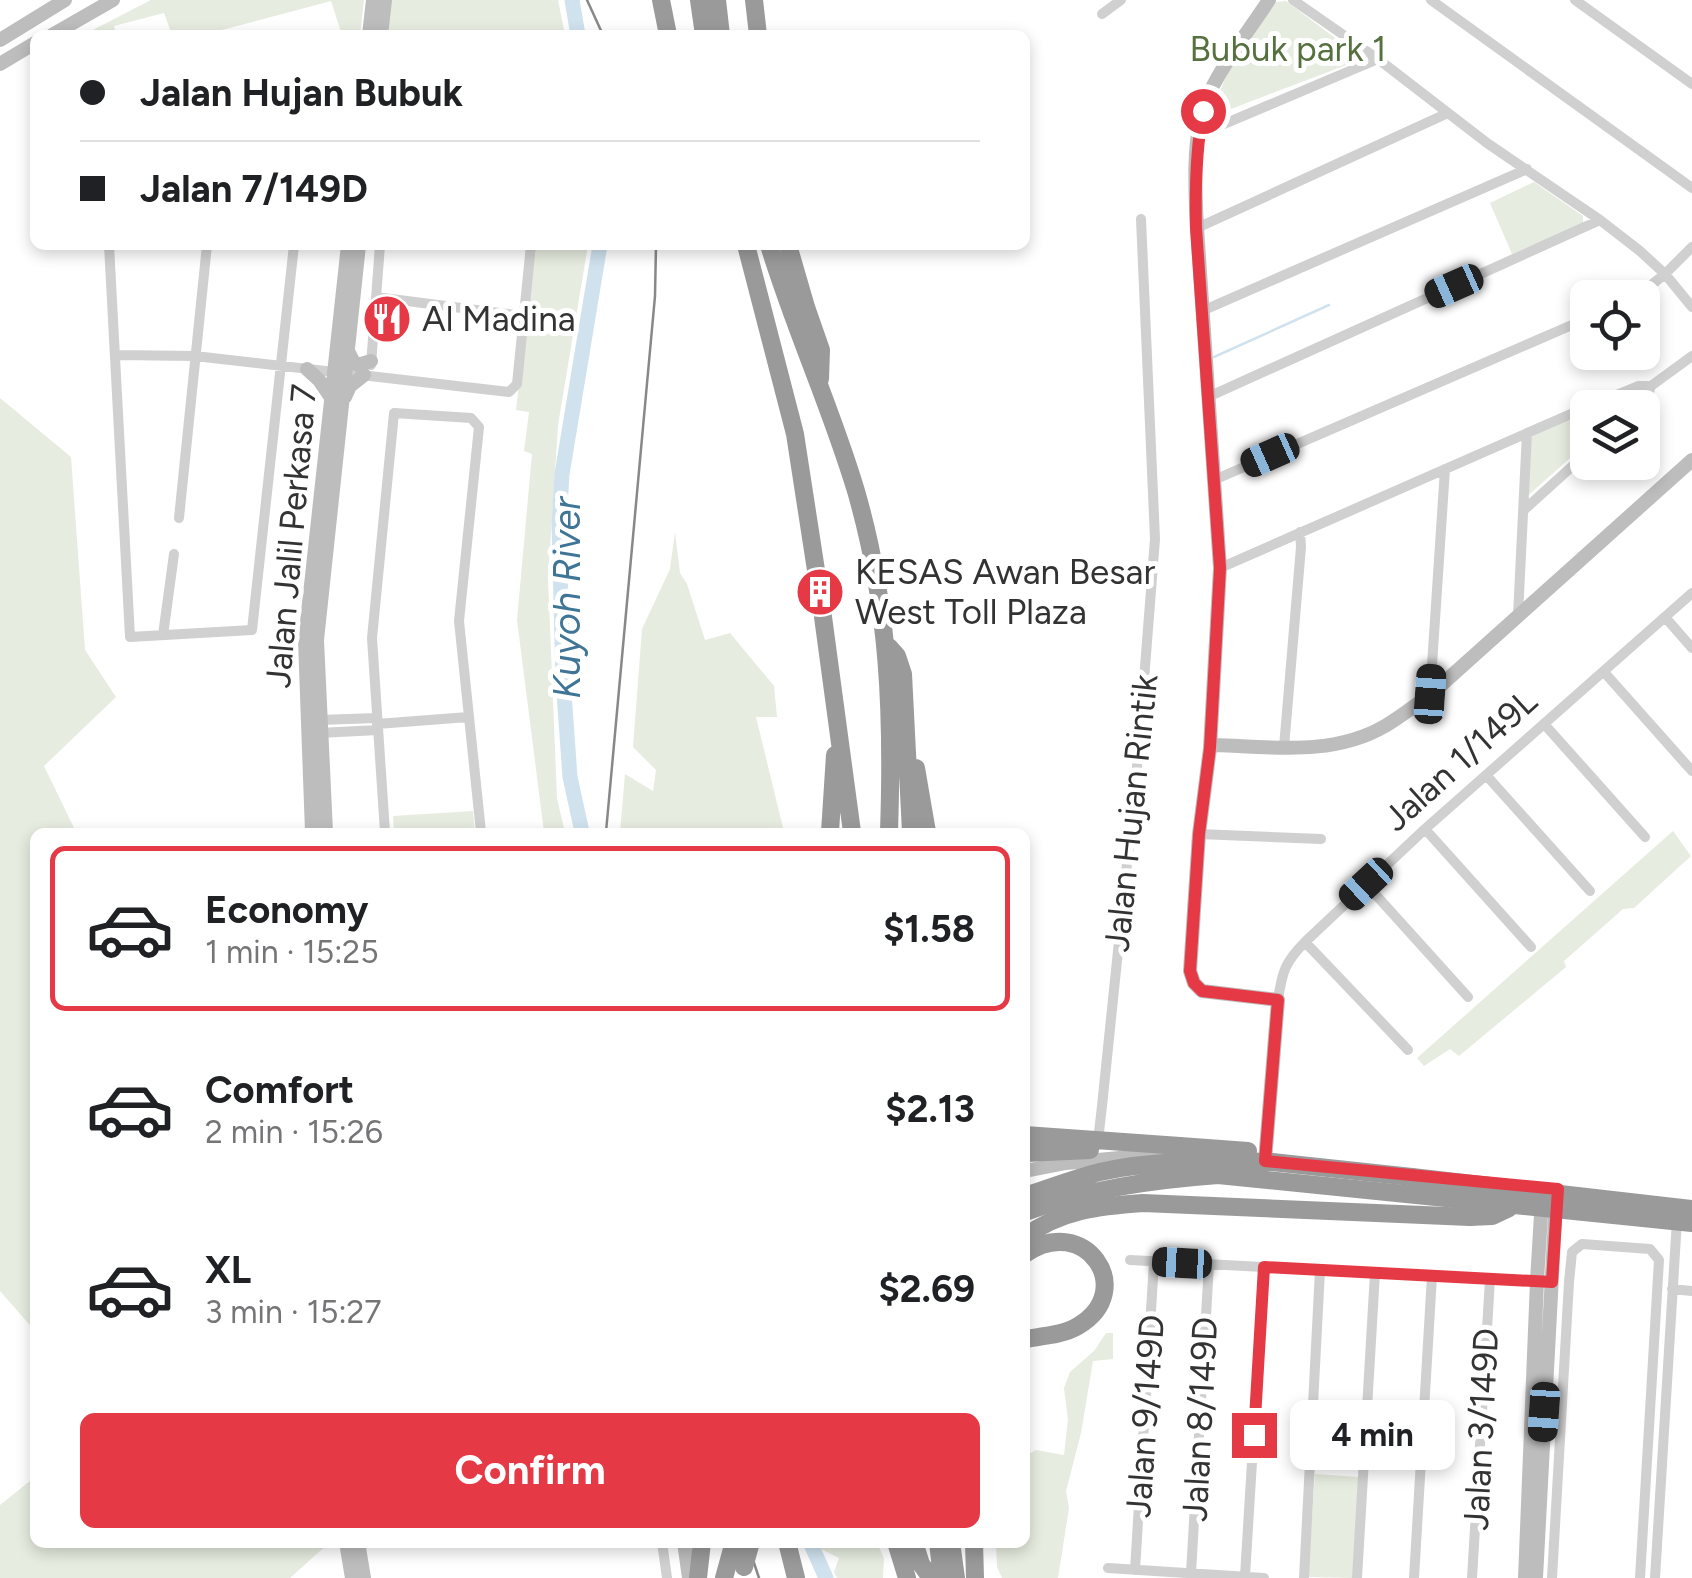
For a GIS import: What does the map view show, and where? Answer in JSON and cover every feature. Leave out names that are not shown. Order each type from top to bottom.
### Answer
[{"type":"highway","points":[[661,0],[667,30]]},
{"type":"highway","points":[[700,0],[703,30]]},
{"type":"highway","points":[[716,0],[721,30]]},
{"type":"highway","points":[[754,0],[757,30]]},
{"type":"highway","points":[[736,250],[752,272]]},
{"type":"highway","points":[[747,250],[795,434],[852,828]]},
{"type":"highway","points":[[771,250],[847,462],[880,592],[891,718],[889,828]]},
{"type":"highway","points":[[789,250],[821,350],[820,385]]},
{"type":"highway","points":[[887,644],[897,656],[903,674],[911,828]]},
{"type":"highway","points":[[830,828],[838,719]]},
{"type":"highway","points":[[906,745],[914,760],[925,828]]},
{"type":"highway","points":[[1030,1135],[1248,1150],[1268,1162]]},
{"type":"highway","points":[[1030,1153],[1180,1146]]},
{"type":"highway","points":[[1030,1191],[1100,1172],[1152,1164],[1268,1162],[1687,1205]]},
{"type":"highway","points":[[1030,1210],[1092,1190],[1152,1180],[1218,1176],[1687,1227]]},
{"type":"highway","points":[[1030,1233],[1067,1214],[1109,1205],[1470,1217],[1492,1216],[1514,1206]]},
{"type":"highway","points":[[1030,1251],[1046,1243],[1072,1242],[1097,1260],[1104,1276],[1104,1294],[1089,1318],[1070,1330],[1034,1338]]},
{"type":"highway","points":[[701,1548],[701,1578]]},
{"type":"highway","points":[[724,1578],[732,1548]]},
{"type":"highway","points":[[740,1578],[748,1548]]},
{"type":"highway","points":[[788,1548],[796,1578]]},
{"type":"highway","points":[[898,1548],[908,1578]]},
{"type":"highway","points":[[916,1548],[931,1578]]},
{"type":"highway","points":[[939,1548],[942,1578]]},
{"type":"highway","points":[[952,1548],[956,1578]]},
{"type":"highway","points":[[974,1548],[975,1578]]},
{"type":"street","points":[[0,40],[66,0]]},
{"type":"street","points":[[61,30],[113,0]]},
{"type":"street","points":[[370,30],[373,0]]},
{"type":"street","points":[[381,30],[384,0]]},
{"type":"street","points":[[1102,14],[1121,0]]},
{"type":"street","points":[[1269,0],[1212,88],[1198,135],[1196,228],[1220,568],[1210,748],[1199,834],[1190,971],[1202,991],[1278,1000]]},
{"type":"street","points":[[1293,0],[1640,250],[1692,307]]},
{"type":"street","points":[[1431,0],[1692,188]]},
{"type":"street","points":[[1575,0],[1692,84]]},
{"type":"street","points":[[36,30],[49,9]]},
{"type":"street","points":[[0,64],[30,46]]},
{"type":"street","points":[[1198,135],[1378,59]]},
{"type":"street","points":[[1196,228],[1448,113]]},
{"type":"street","points":[[1202,311],[1527,169]]},
{"type":"street","name":"Jalan Hujan Rintik","points":[[1066,1163],[1082,1154],[1099,1132],[1154,572],[1141,219]]},
{"type":"street","points":[[1208,397],[1600,220]]},
{"type":"street","points":[[1658,280],[1692,247]]},
{"type":"street","points":[[109,250],[130,636],[252,630],[293,250]]},
{"type":"street","points":[[179,518],[206,250]]},
{"type":"street","name":"Jalan Jalil Perkasa 7","points":[[312,828],[317,640],[343,350],[348,250]]},
{"type":"street","name":"Jalan Jalil Perkasa 7","points":[[343,350],[358,250]]},
{"type":"street","points":[[307,369],[338,399],[368,371],[380,250]]},
{"type":"street","points":[[115,356],[195,356],[341,373],[368,371],[508,392],[516,384],[530,250]]},
{"type":"street","points":[[376,297],[523,316]]},
{"type":"street","points":[[1214,480],[1570,326]]},
{"type":"street","points":[[307,369],[343,350],[368,371]]},
{"type":"street","points":[[1649,390],[1692,356]]},
{"type":"street","points":[[1220,568],[1527,432],[1638,386],[1651,386]]},
{"type":"street","points":[[385,828],[372,638],[394,413],[471,418],[479,427],[459,621],[481,828]]},
{"type":"street","points":[[1518,615],[1527,432]]},
{"type":"street","points":[[1210,748],[1216,744],[1333,746],[1385,726],[1430,694],[1692,460]]},
{"type":"street","points":[[1430,694],[1444,468]]},
{"type":"street","points":[[1525,509],[1570,468]]},
{"type":"street","points":[[1284,748],[1300,532]]},
{"type":"street","points":[[163,635],[174,554]]},
{"type":"street","name":"Jalan 1/149L","points":[[1268,1162],[1278,1000],[1282,971],[1292,955],[1426,829],[1692,593]]},
{"type":"street","points":[[1665,617],[1692,648]]},
{"type":"street","points":[[1604,672],[1692,771]]},
{"type":"street","points":[[314,727],[468,718]]},
{"type":"street","points":[[1545,724],[1645,836]]},
{"type":"street","name":"Jalan Jalil Perkasa 7","points":[[314,727],[326,828]]},
{"type":"street","points":[[1486,775],[1590,892]]},
{"type":"street","points":[[1426,829],[1532,946]]},
{"type":"street","points":[[1199,834],[1322,839]]},
{"type":"street","points":[[1366,884],[1468,996]]},
{"type":"street","points":[[1306,942],[1408,1050]]},
{"type":"street","points":[[1102,1106],[1109,1131],[1132,1156]]},
{"type":"street","points":[[1030,1170],[1163,1153],[1551,1188],[1687,1205],[1687,1227],[1672,1290],[1655,1578]]},
{"type":"street","points":[[1030,1191],[1076,1179],[1192,1174],[1687,1227]]},
{"type":"street","points":[[1525,1578],[1551,1188]]},
{"type":"street","points":[[1552,1578],[1572,1252],[1582,1244],[1650,1249],[1659,1260],[1640,1578]]},
{"type":"street","points":[[1130,1260],[1544,1282]]},
{"type":"street","name":"Jalan 9/149D","points":[[1135,1570],[1154,1262]]},
{"type":"street","name":"Jalan 8/149D","points":[[1191,1573],[1208,1264]]},
{"type":"street","points":[[1245,1576],[1264,1267]]},
{"type":"street","points":[[1304,1578],[1320,1270]]},
{"type":"street","points":[[1357,1578],[1375,1273]]},
{"type":"street","points":[[1414,1578],[1432,1276]]},
{"type":"street","name":"Jalan 3/149D","points":[[1472,1578],[1490,1279]]},
{"type":"street","points":[[1536,1578],[1544,1282]]},
{"type":"street","points":[[1672,1290],[1692,1291]]},
{"type":"street","points":[[347,1548],[352,1578]]},
{"type":"street","points":[[359,1548],[364,1578]]},
{"type":"street","points":[[663,1548],[667,1578]]},
{"type":"street","points":[[685,1548],[689,1578]]},
{"type":"street","points":[[1108,1568],[1264,1578]]},
{"type":"green space","points":[[151,0],[364,0],[361,30],[340,30],[331,1],[222,30],[170,30],[164,13],[114,26],[115,30],[93,30]]},
{"type":"green space","points":[[389,0],[558,0],[564,30],[386,30]]},
{"type":"green space","name":"Bubuk park 1","points":[[1286,1],[1355,53],[1349,64],[1210,117],[1230,66],[1276,2]]},
{"type":"green space","points":[[1534,182],[1583,216],[1583,223],[1512,254],[1490,203]]},
{"type":"green space","points":[[534,250],[587,250],[558,425],[548,578],[557,799],[564,828],[543,828],[517,620],[532,454],[524,451],[529,412],[516,410]]},
{"type":"green space","points":[[0,398],[71,457],[85,650],[116,697],[44,766],[74,828],[30,828],[30,1325],[0,1291]]},
{"type":"green space","points":[[1570,419],[1570,458],[1523,500],[1529,438]]},
{"type":"green space","points":[[675,532],[680,573],[705,640],[730,633],[774,686],[777,717],[756,717],[783,828],[620,828],[625,774],[653,791],[656,770],[633,747],[642,629],[670,569]]},
{"type":"green space","points":[[473,811],[475,828],[394,828],[393,816]]},
{"type":"green space","points":[[1673,831],[1691,856],[1634,908],[1623,909],[1564,961],[1566,967],[1459,1056],[1450,1049],[1424,1066],[1417,1058]]},
{"type":"green space","points":[[1106,1333],[1113,1333],[1113,1359],[1093,1361],[1066,1491],[1069,1508],[1058,1578],[1002,1578],[996,1548],[1030,1548],[1030,1453],[1036,1450],[1064,1455],[1068,1420],[1064,1388],[1070,1372],[1094,1351]]},
{"type":"green space","points":[[1315,1474],[1359,1477],[1353,1578],[1308,1577]]},
{"type":"green space","points":[[30,1481],[30,1548],[323,1548],[290,1578],[0,1578],[0,1505]]},
{"type":"green space","points":[[879,1548],[884,1558],[883,1578],[837,1578],[834,1572],[839,1558],[821,1549]]},
{"type":"waterway","name":"Kuyoh River","points":[[572,0],[577,30]]},
{"type":"waterway","name":"Kuyoh River","points":[[581,828],[570,777],[559,523],[562,474],[599,250]]},
{"type":"waterway","points":[[1214,357],[1329,305]]},
{"type":"waterway","name":"Kuyoh River","points":[[813,1548],[826,1578]]},
{"type":"tram line","points":[[587,0],[601,30]]},
{"type":"tram line","points":[[606,828],[655,296],[656,250]]},
{"type":"tram line","points":[[749,1548],[759,1578]]},
{"type":"place","name":"Al Madina","points":[[387,319]]},
{"type":"place","name":"KESAS Awan Besar West Toll Plaza","points":[[820,592]]},
{"type":"route","points":[[1203,111],[1195,185],[1196,228],[1220,568],[1210,748],[1199,834],[1190,971],[1202,991],[1278,1000],[1265,1161],[1558,1189],[1552,1282],[1264,1267],[1254,1435]]}]
